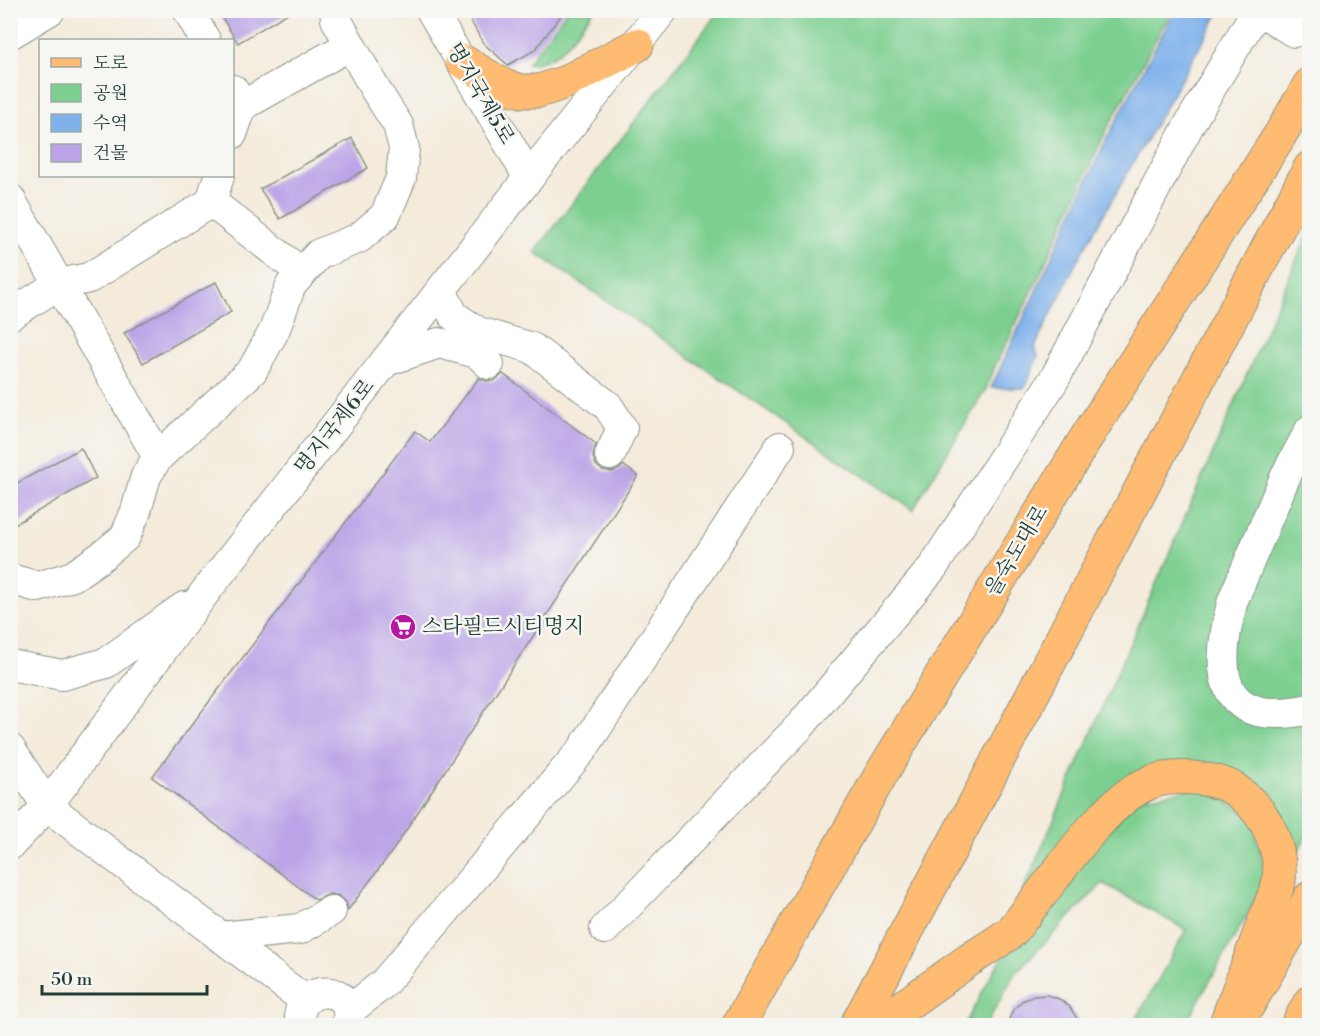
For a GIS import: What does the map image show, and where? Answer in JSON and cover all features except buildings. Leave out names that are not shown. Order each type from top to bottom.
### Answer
[{"type":"main road","points":[[462,61],[506,87],[522,91],[539,91],[566,82],[636,45]]},
{"type":"main road","name":"을숙도대로","points":[[738,1026],[883,771],[1086,438],[1280,135],[1310,84]]},
{"type":"main road","points":[[856,1026],[1310,168]]},
{"type":"main road","points":[[876,1026],[1011,931],[1103,817],[1123,798],[1149,783],[1179,777],[1223,783],[1237,790],[1249,800],[1268,824],[1274,836],[1280,868],[1279,882],[1225,1026]]},
{"type":"main road","points":[[1236,1026],[1310,898]]},
{"type":"main road","points":[[1297,1026],[1310,1002]]},
{"type":"street","points":[[10,34],[50,10]]},
{"type":"street","points":[[188,10],[204,39]]},
{"type":"street","points":[[10,579],[38,587],[73,576],[124,537],[136,511],[146,476],[158,457],[252,371],[274,331],[291,285],[320,254],[359,238],[385,216],[401,178],[404,148],[398,125],[350,45],[336,19],[335,10]]},
{"type":"street","name":"명지국제5로","points":[[431,10],[529,178]]},
{"type":"street","name":"명지국제6로","points":[[10,845],[47,806],[206,591],[663,10]]},
{"type":"street","points":[[605,929],[801,725],[933,567],[1055,378],[1190,123],[1258,10],[1294,32]]},
{"type":"street","points":[[236,110],[350,45]]},
{"type":"street","points":[[10,315],[59,284],[89,278],[215,189],[302,273]]},
{"type":"street","points":[[10,199],[158,457]]},
{"type":"street","points":[[441,291],[454,316],[462,322],[478,332],[532,348],[608,406],[622,428],[610,455]]},
{"type":"street","points":[[386,361],[439,343],[477,352],[489,364]]},
{"type":"street","points":[[1310,430],[1286,475],[1233,600],[1223,654],[1228,690],[1243,707],[1273,714],[1310,709]]},
{"type":"street","points":[[10,749],[47,806],[220,937],[304,1013],[315,993],[324,992],[340,997],[348,1018],[384,983],[582,750],[780,447]]},
{"type":"street","points":[[10,665],[62,675],[106,663],[206,591]]},
{"type":"street","points":[[220,937],[300,929],[331,911]]},
{"type":"green space","points":[[567,11],[593,11],[573,38],[558,53],[549,59],[527,64]]},
{"type":"green space","points":[[719,11],[1171,11],[1104,135],[987,387],[913,510],[535,252]]},
{"type":"green space","points":[[1309,231],[1309,831],[1287,871],[1285,850],[1183,769],[1022,893]]},
{"type":"green space","points":[[1200,787],[1251,817],[1268,878],[1185,1025],[1133,1025],[1186,930],[1103,883],[1015,973],[986,1025],[964,1026],[995,969],[1035,914],[1137,799]]},
{"type":"water","points":[[1175,10],[1220,11],[1076,263],[1035,347],[1038,356],[1025,388],[991,388],[1106,140]]},
{"type":"place","name":"스타필드시티명지","points":[[403,627]]}]
